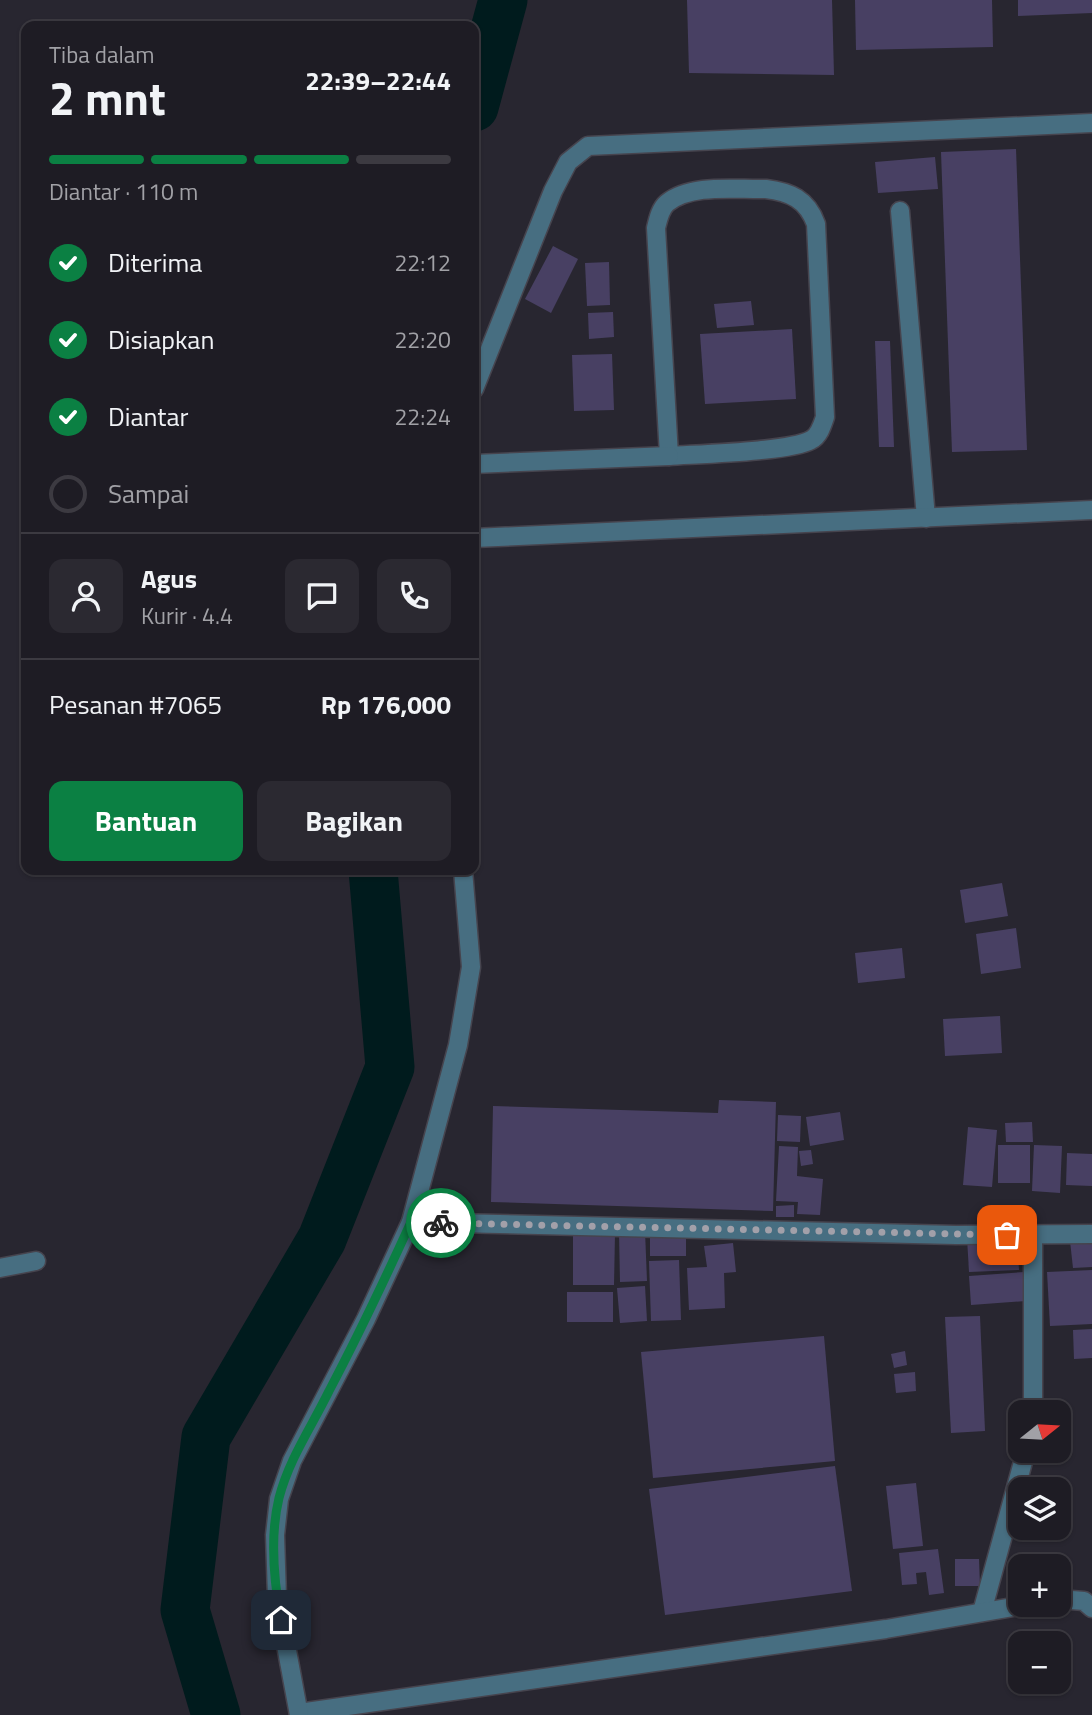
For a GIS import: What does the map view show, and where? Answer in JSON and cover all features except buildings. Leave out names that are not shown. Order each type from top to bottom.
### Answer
[{"type":"street","points":[[479,376],[553,191],[568,162],[588,146],[1092,123]]},
{"type":"street","points":[[479,464],[669,456],[784,447],[810,441],[821,429],[825,417],[816,224],[806,203],[794,196],[766,189],[694,192],[665,204],[660,212],[656,228],[669,456]]},
{"type":"street","points":[[900,211],[926,518]]},
{"type":"street","points":[[479,538],[1092,510]]},
{"type":"street","points":[[463,875],[471,967],[458,1045],[411,1222],[366,1319],[292,1461],[279,1499],[275,1535],[277,1597],[299,1714],[886,1629],[1008,1608]]},
{"type":"street","points":[[411,1222],[1092,1234]]},
{"type":"street","points":[[1033,1235],[1033,1400]]},
{"type":"street","points":[[0,1268],[36,1261]]},
{"type":"street","points":[[982,1612],[1023,1463]]},
{"type":"street","points":[[1071,1600],[1084,1601],[1092,1608]]},
{"type":"waterway","points":[[479,89],[503,0]]},
{"type":"waterway","points":[[216,1715],[185,1610],[206,1437],[322,1239],[390,1067],[373,875]]},
{"type":"way so far","points":[[441,1223],[1007,1235]]},
{"type":"route","points":[[281,1620],[277,1597],[275,1535],[279,1499],[292,1461],[366,1319],[411,1222],[441,1223]]}]
